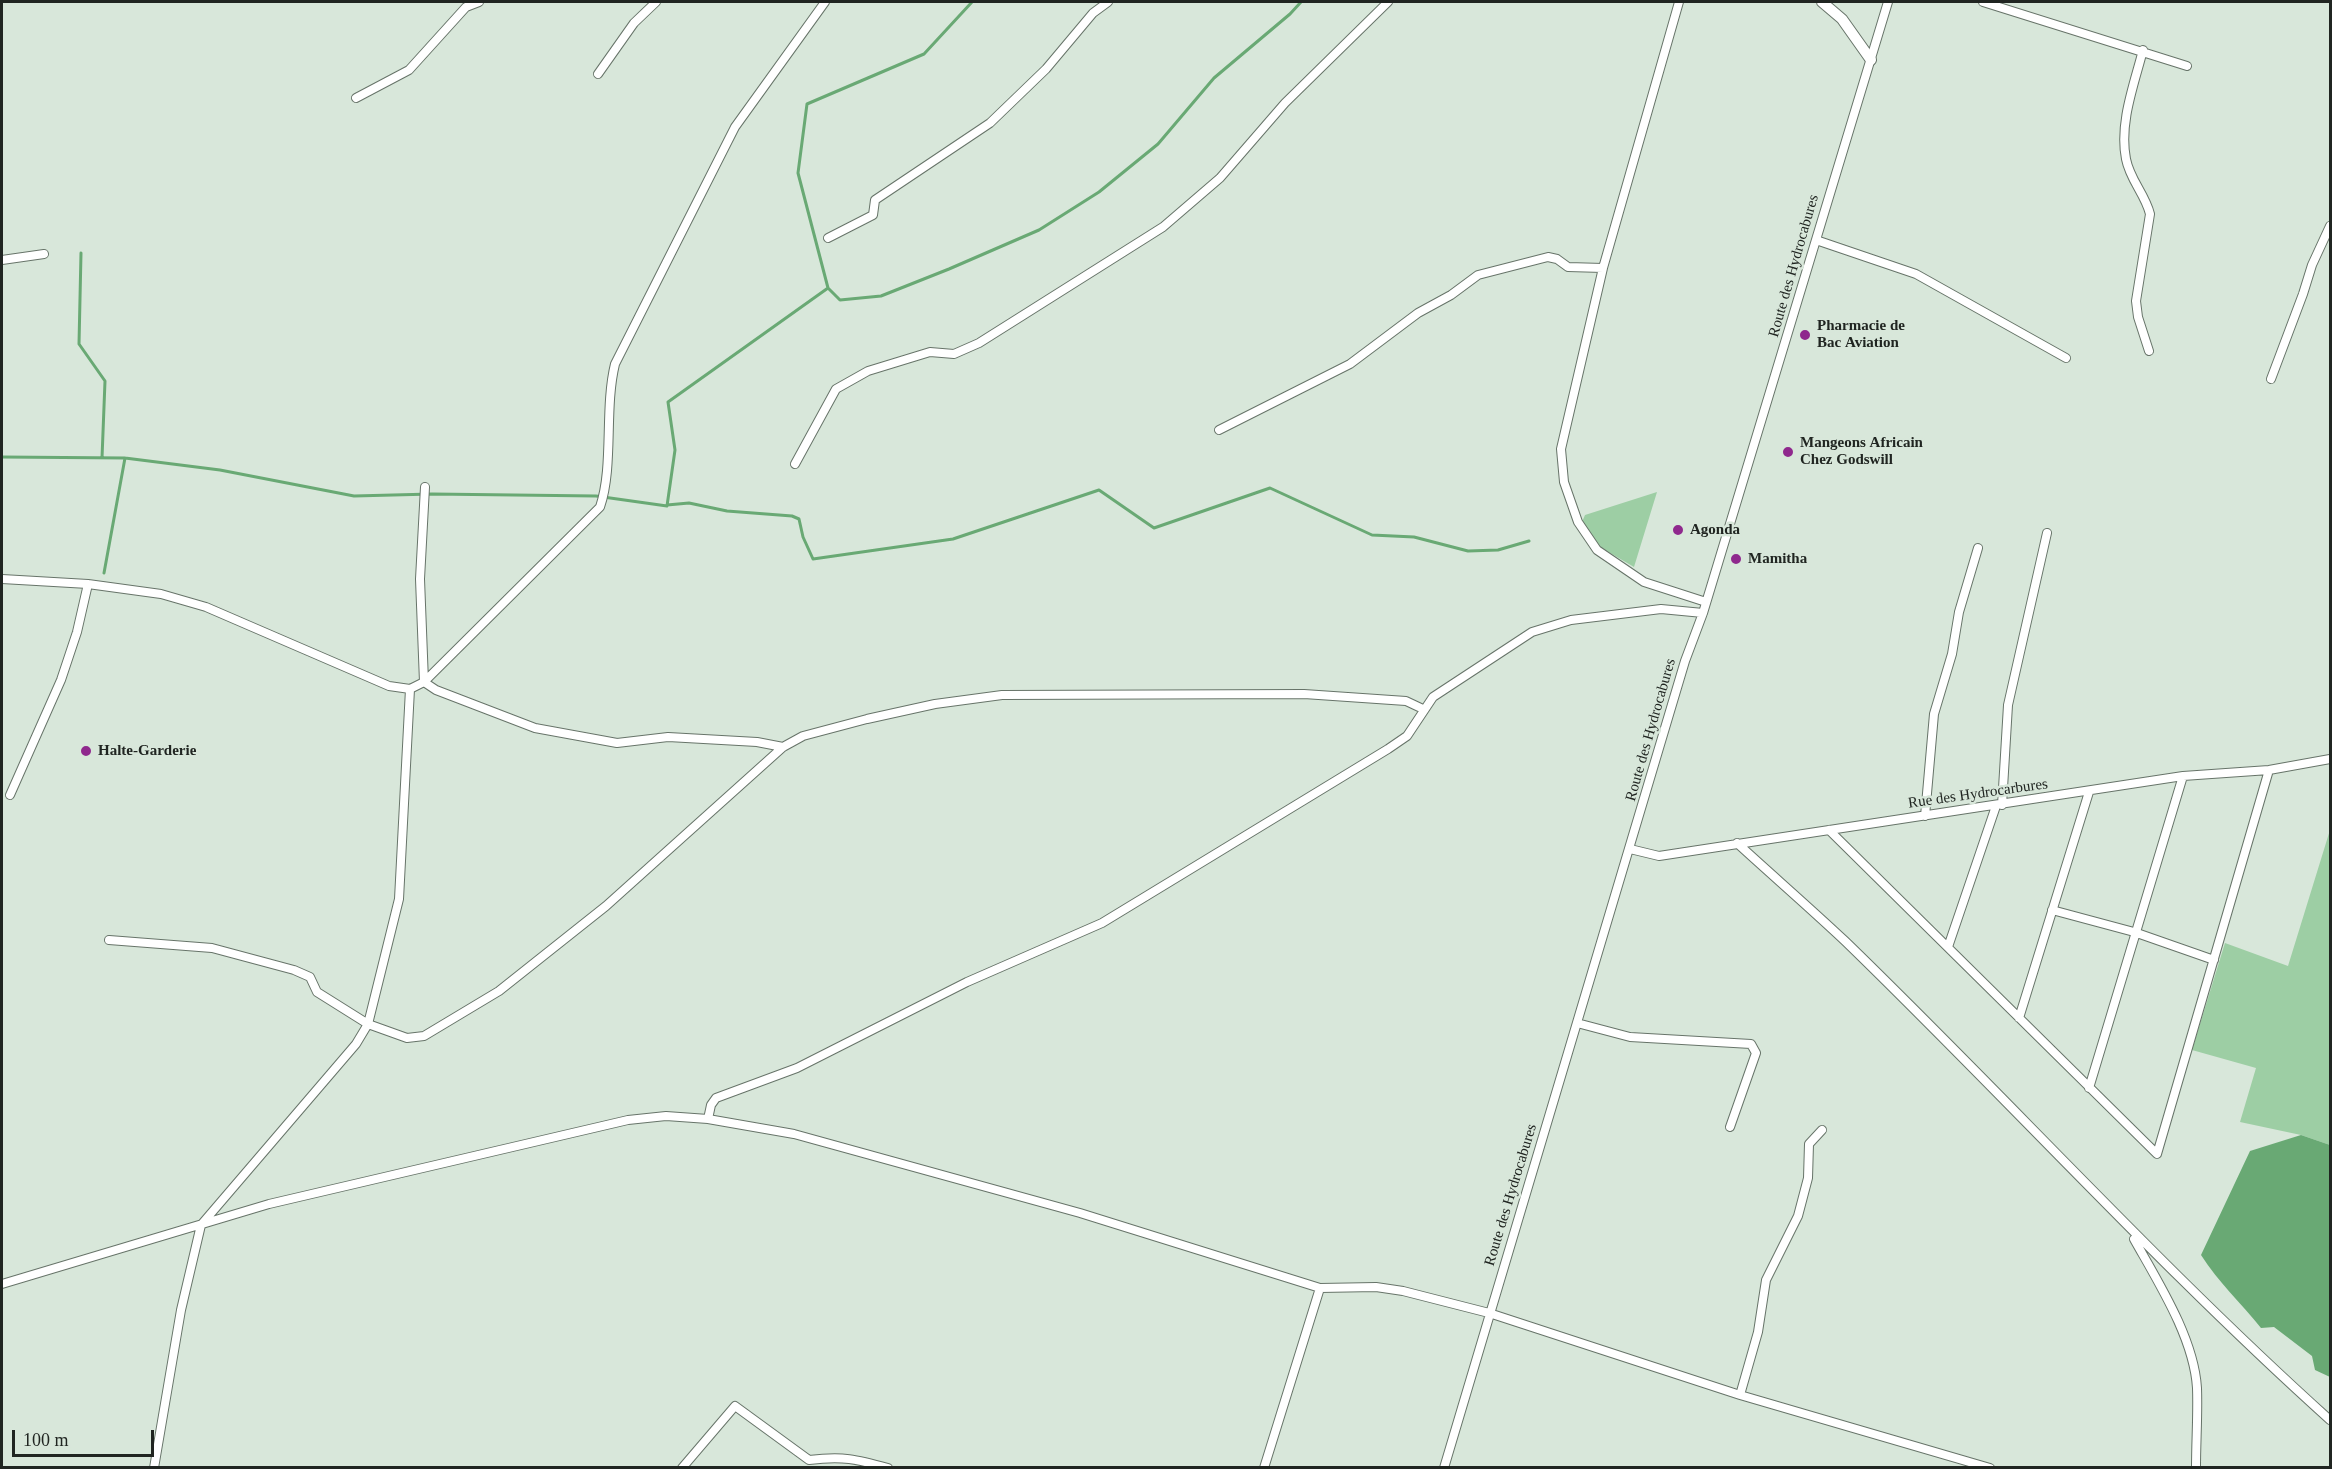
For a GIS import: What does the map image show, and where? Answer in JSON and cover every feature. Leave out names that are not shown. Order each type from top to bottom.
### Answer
[{"type":"street","points":[[356,98],[409,70],[466,7],[479,2]]},
{"type":"street","points":[[598,74],[634,23],[656,2]]},
{"type":"street","points":[[2,579],[88,584],[161,594],[206,607],[389,686],[410,689],[424,682],[590,519],[602,500],[610,382],[615,364],[735,127],[825,2]]},
{"type":"street","points":[[828,238],[873,215],[875,200],[990,123],[1046,69],[1093,14],[1108,2]]},
{"type":"street","points":[[795,464],[836,389],[868,371],[930,352],[954,354],[980,343],[1163,227],[1220,178],[1285,103],[1388,2]]},
{"type":"street","points":[[1679,2],[1604,268],[1561,449],[1564,482],[1578,522],[1597,550],[1644,582],[1706,602]]},
{"type":"street","points":[[1822,2],[1842,19],[1871,60]]},
{"type":"street","name":"Route des Hydrocabures","points":[[1444,1467],[1685,661],[1703,613],[1888,2]]},
{"type":"street","points":[[1983,2],[2143,50],[2187,66]]},
{"type":"street","points":[[2143,50],[2125,122],[2126,159],[2134,182],[2147,200],[2150,214],[2136,301],[2138,317],[2150,351]]},
{"type":"street","points":[[2271,379],[2304,294],[2312,265],[2331,226]]},
{"type":"street","points":[[1816,240],[1916,274],[2066,358]]},
{"type":"street","points":[[2,260],[44,254]]},
{"type":"street","points":[[1219,430],[1350,364],[1418,314],[1451,295],[1478,275],[1548,257],[1557,259],[1568,267],[1604,268]]},
{"type":"street","points":[[424,682],[420,579],[425,493]]},
{"type":"street","points":[[1948,947],[1999,805],[2008,705],[2047,533]]},
{"type":"street","points":[[1925,816],[1934,714],[1978,548]]},
{"type":"street","points":[[10,795],[61,681],[77,632],[88,584]]},
{"type":"street","points":[[708,1119],[711,1105],[716,1098],[797,1068],[967,982],[1102,923],[1388,749],[1407,736],[1423,709],[1439,693],[1538,629],[1571,620],[1661,609],[1703,613]]},
{"type":"street","points":[[424,682],[447,694],[547,730],[617,743],[668,737],[757,742],[783,747]]},
{"type":"street","points":[[154,1467],[181,1310],[201,1225],[356,1044],[368,1024],[399,899],[410,689]]},
{"type":"street","points":[[109,940],[212,948],[294,970],[310,977],[317,992],[368,1024],[407,1038],[424,1036],[499,990],[606,906],[783,747],[802,736],[934,704],[1002,695],[1304,694],[1406,701],[1423,709]]},
{"type":"street","name":"Rue des Hydrocarbures","points":[[1630,849],[1659,856],[2183,776],[2269,770],[2331,759]]},
{"type":"street","points":[[1829,830],[2157,1154],[2269,770]]},
{"type":"street","points":[[2089,1088],[2134,932],[2183,776]]},
{"type":"street","points":[[2019,1018],[2089,792]]},
{"type":"street","points":[[1737,843],[1844,941],[2130,1231],[2267,1363],[2331,1420]]},
{"type":"street","points":[[2052,910],[2134,932],[2214,960]]},
{"type":"street","points":[[1577,1023],[1630,1037],[1751,1044],[1756,1053],[1730,1127]]},
{"type":"street","points":[[2,1284],[269,1204],[628,1120],[666,1116],[708,1119],[784,1132],[829,1143],[1080,1214],[1320,1288],[1376,1287],[1402,1291],[1489,1313],[1740,1395],[1990,1467]]},
{"type":"street","points":[[1740,1395],[1758,1332],[1766,1280],[1798,1216],[1808,1178],[1809,1144],[1822,1130]]},
{"type":"street","points":[[2130,1231],[2172,1307],[2192,1361],[2197,1388],[2196,1467]]},
{"type":"street","points":[[1264,1467],[1320,1288]]},
{"type":"street","points":[[682,1467],[735,1406],[809,1460],[833,1456],[848,1457],[888,1467]]},
{"type":"shaded area","points":[[1657,492],[1634,567],[1600,547],[1582,522],[1585,515]]},
{"type":"shaded area","points":[[2330,830],[2330,1145],[2301,1135],[2240,1122],[2256,1068],[2192,1050],[2225,943],[2288,966]]},
{"type":"shaded area","points":[[2301,1135],[2330,1145],[2330,1377],[2315,1370],[2312,1356],[2274,1327],[2261,1328],[2201,1255],[2250,1151]]},
{"type":"waterway","points":[[972,2],[924,54],[807,104],[798,173],[828,288],[840,300],[881,296],[949,269],[1039,230],[1099,192],[1158,144],[1214,78],[1290,14],[1301,2]]},
{"type":"waterway","points":[[81,253],[79,344],[105,381],[102,458]]},
{"type":"waterway","points":[[2,457],[125,458],[220,470],[354,496],[432,494],[596,496],[667,506],[675,450],[668,402],[828,288]]},
{"type":"waterway","points":[[104,573],[125,458]]},
{"type":"waterway","points":[[667,505],[689,503],[727,511],[792,516],[799,519],[803,537],[813,559],[953,539],[1099,490],[1154,528],[1270,488],[1372,535],[1414,537],[1468,551],[1498,550],[1529,541]]},
{"type":"place","name":"Pharmacie de Bac Aviation","points":[[1805,335]]},
{"type":"place","name":"Mangeons Africain Chez Godswill","points":[[1788,452]]},
{"type":"place","name":"Agonda","points":[[1678,530]]},
{"type":"place","name":"Mamitha","points":[[1736,559]]},
{"type":"place","name":"Halte-Garderie","points":[[86,751]]}]
